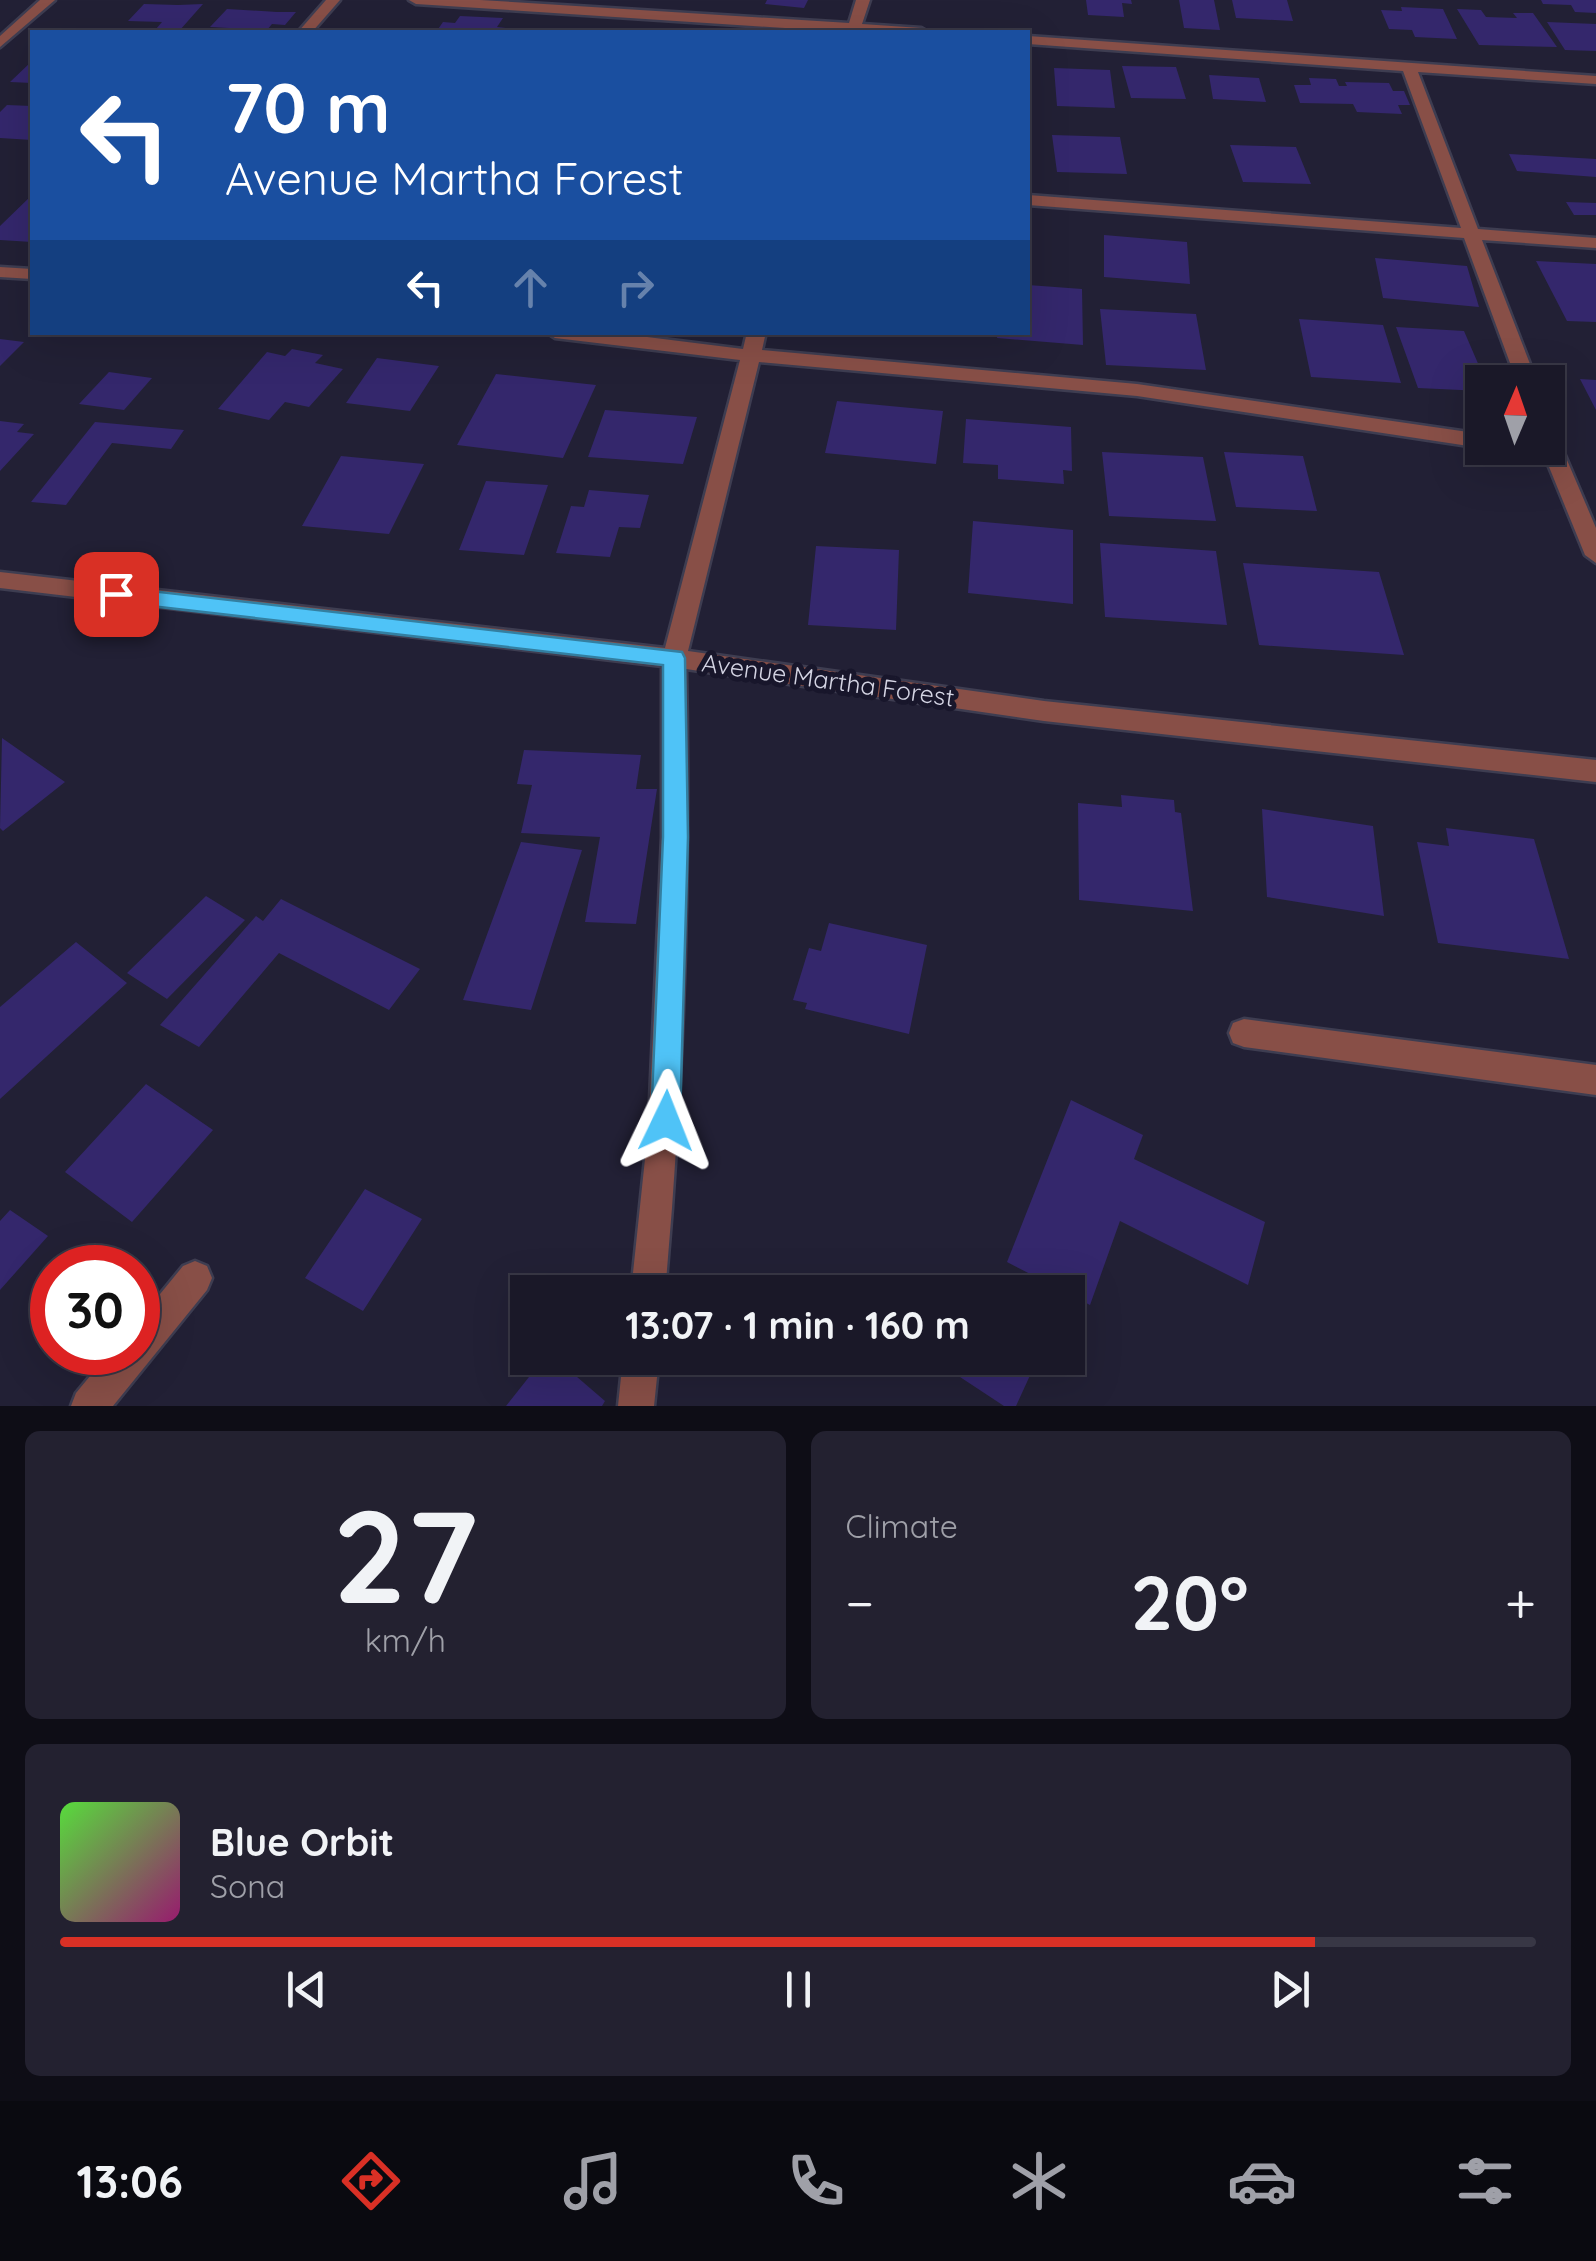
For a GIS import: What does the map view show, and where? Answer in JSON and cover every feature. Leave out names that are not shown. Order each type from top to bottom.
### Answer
[{"type":"street","points":[[0,43],[48,0]]},
{"type":"street","points":[[307,30],[333,0]]},
{"type":"street","points":[[416,0],[539,14],[854,30],[864,0]]},
{"type":"street","points":[[1030,40],[1596,80]]},
{"type":"street","points":[[1409,67],[1521,365]]},
{"type":"street","points":[[1030,200],[1596,243]]},
{"type":"street","points":[[0,272],[30,274]]},
{"type":"street","points":[[580,335],[750,355],[1137,390],[1465,438]]},
{"type":"street","points":[[650,1275],[666,1121],[676,837],[674,658],[756,335]]},
{"type":"street","points":[[1558,465],[1596,555]]},
{"type":"street","name":"Avenue Martha Forest","points":[[0,580],[674,658],[1044,711],[1596,771]]},
{"type":"street","points":[[1244,1033],[1596,1080]]},
{"type":"street","points":[[160,1321],[195,1278]]},
{"type":"street","points":[[89,1406],[115,1375]]},
{"type":"street","points":[[636,1406],[639,1375]]},
{"type":"building","points":[[767,0],[808,0],[804,8],[765,4]]},
{"type":"building","points":[[1086,0],[1131,0],[1132,4],[1122,3],[1124,17],[1088,15]]},
{"type":"building","points":[[1179,0],[1214,0],[1220,30],[1184,28]]},
{"type":"building","points":[[1232,0],[1287,0],[1293,21],[1236,18]]},
{"type":"building","points":[[1541,0],[1596,0],[1596,13],[1575,12],[1571,5],[1543,4]]},
{"type":"building","points":[[144,4],[203,4],[180,30],[156,29],[162,22],[128,21]]},
{"type":"building","points":[[1401,7],[1443,9],[1457,39],[1415,37],[1412,30],[1389,29],[1381,10],[1402,11]]},
{"type":"building","points":[[227,9],[296,12],[285,25],[272,24],[267,30],[210,27]]},
{"type":"building","points":[[1457,9],[1481,10],[1486,17],[1517,18],[1513,13],[1533,13],[1557,47],[1479,45]]},
{"type":"building","points":[[460,16],[503,18],[497,27],[506,28],[437,30],[443,22],[455,23]]},
{"type":"building","points":[[1547,22],[1596,24],[1596,51],[1565,50]]},
{"type":"building","points":[[30,63],[30,83],[10,82]]},
{"type":"building","points":[[1122,66],[1176,67],[1186,99],[1131,98]]},
{"type":"building","points":[[1054,68],[1110,70],[1115,108],[1057,106]]},
{"type":"building","points":[[1209,75],[1259,78],[1266,102],[1213,99]]},
{"type":"building","points":[[1309,78],[1336,79],[1339,86],[1347,86],[1345,82],[1389,83],[1393,91],[1404,91],[1410,105],[1398,105],[1402,114],[1357,112],[1353,104],[1300,103],[1294,85],[1311,85]]},
{"type":"building","points":[[7,105],[30,106],[30,140],[0,138],[0,112]]},
{"type":"building","points":[[1052,135],[1120,137],[1127,174],[1057,172]]},
{"type":"building","points":[[1230,145],[1296,147],[1311,184],[1243,182]]},
{"type":"building","points":[[1509,154],[1596,159],[1596,177],[1517,171]]},
{"type":"building","points":[[30,197],[30,242],[0,240],[0,226]]},
{"type":"building","points":[[1566,202],[1596,203],[1596,215],[1574,215]]},
{"type":"building","points":[[1104,235],[1187,242],[1190,284],[1104,277]]},
{"type":"building","points":[[1375,258],[1467,266],[1479,307],[1383,298]]},
{"type":"building","points":[[1536,261],[1596,264],[1596,322],[1567,321]]},
{"type":"building","points":[[1030,285],[1082,289],[1083,345],[997,338],[1030,335]]},
{"type":"building","points":[[1100,309],[1196,314],[1206,370],[1106,365]]},
{"type":"building","points":[[1299,319],[1383,325],[1401,383],[1311,377]]},
{"type":"building","points":[[1396,327],[1464,331],[1479,365],[1465,365],[1465,390],[1418,388]]},
{"type":"building","points":[[0,339],[24,342],[0,366]]},
{"type":"building","points":[[292,349],[323,355],[315,363],[343,369],[309,407],[285,402],[269,420],[218,409],[267,352],[285,356]]},
{"type":"building","points":[[377,358],[439,366],[410,411],[346,403]]},
{"type":"building","points":[[109,372],[152,378],[124,410],[79,404]]},
{"type":"building","points":[[496,374],[596,385],[563,458],[457,445]]},
{"type":"building","points":[[1580,379],[1596,380],[1596,410]]},
{"type":"building","points":[[837,401],[943,411],[936,464],[825,453]]},
{"type":"building","points":[[605,410],[697,417],[683,464],[588,457]]},
{"type":"building","points":[[966,419],[1071,427],[1072,471],[1063,470],[1064,484],[998,479],[998,465],[963,463]]},
{"type":"building","points":[[0,421],[24,424],[17,432],[34,434],[0,471]]},
{"type":"building","points":[[95,422],[184,430],[171,449],[112,443],[66,505],[31,502]]},
{"type":"building","points":[[1102,452],[1203,457],[1216,521],[1109,516]]},
{"type":"building","points":[[1224,452],[1303,456],[1317,511],[1236,507]]},
{"type":"building","points":[[341,456],[424,464],[389,534],[302,526]]},
{"type":"building","points":[[486,481],[548,485],[524,555],[459,550]]},
{"type":"building","points":[[589,490],[649,495],[640,528],[619,527],[610,557],[556,553],[571,506],[584,507]]},
{"type":"building","points":[[973,521],[1073,530],[1073,604],[968,593]]},
{"type":"building","points":[[1100,543],[1216,551],[1227,625],[1105,617]]},
{"type":"building","points":[[816,546],[899,550],[896,630],[808,625]]},
{"type":"building","points":[[1243,563],[1379,572],[1404,655],[1259,645]]},
{"type":"building","points":[[2,738],[65,782],[3,831],[0,828]]},
{"type":"building","points":[[524,750],[641,755],[636,789],[657,789],[636,924],[585,922],[600,837],[521,833],[532,785],[517,784]]},
{"type":"building","points":[[1121,795],[1174,800],[1175,812],[1181,813],[1193,911],[1079,900],[1078,803],[1122,807]]},
{"type":"building","points":[[1262,809],[1373,826],[1384,916],[1267,897]]},
{"type":"building","points":[[1446,828],[1534,839],[1569,959],[1438,943],[1417,842],[1449,846]]},
{"type":"building","points":[[521,842],[582,850],[531,1010],[463,1000]]},
{"type":"building","points":[[206,896],[245,920],[167,999],[127,973]]},
{"type":"building","points":[[281,899],[420,969],[389,1010],[279,953],[199,1047],[160,1025],[256,916],[263,921]]},
{"type":"building","points":[[829,923],[927,945],[909,1034],[805,1009],[807,1003],[793,1000],[809,948],[821,951]]},
{"type":"building","points":[[76,942],[127,983],[0,1099],[0,1007]]},
{"type":"building","points":[[146,1084],[213,1130],[132,1222],[65,1172]]},
{"type":"building","points":[[1071,1100],[1143,1135],[1134,1159],[1265,1222],[1248,1285],[1120,1221],[1090,1305],[1085,1302],[1085,1275],[1032,1275],[1007,1262]]},
{"type":"building","points":[[365,1189],[422,1219],[363,1311],[305,1278]]},
{"type":"building","points":[[10,1210],[48,1236],[40,1245],[30,1245],[30,1256],[0,1290],[0,1221]]},
{"type":"building","points":[[531,1375],[575,1375],[605,1401],[602,1406],[506,1406]]},
{"type":"building","points":[[1030,1375],[1016,1406],[1004,1406],[960,1377]]},
{"type":"route","points":[[116,594],[674,658],[676,837],[666,1121]]}]
